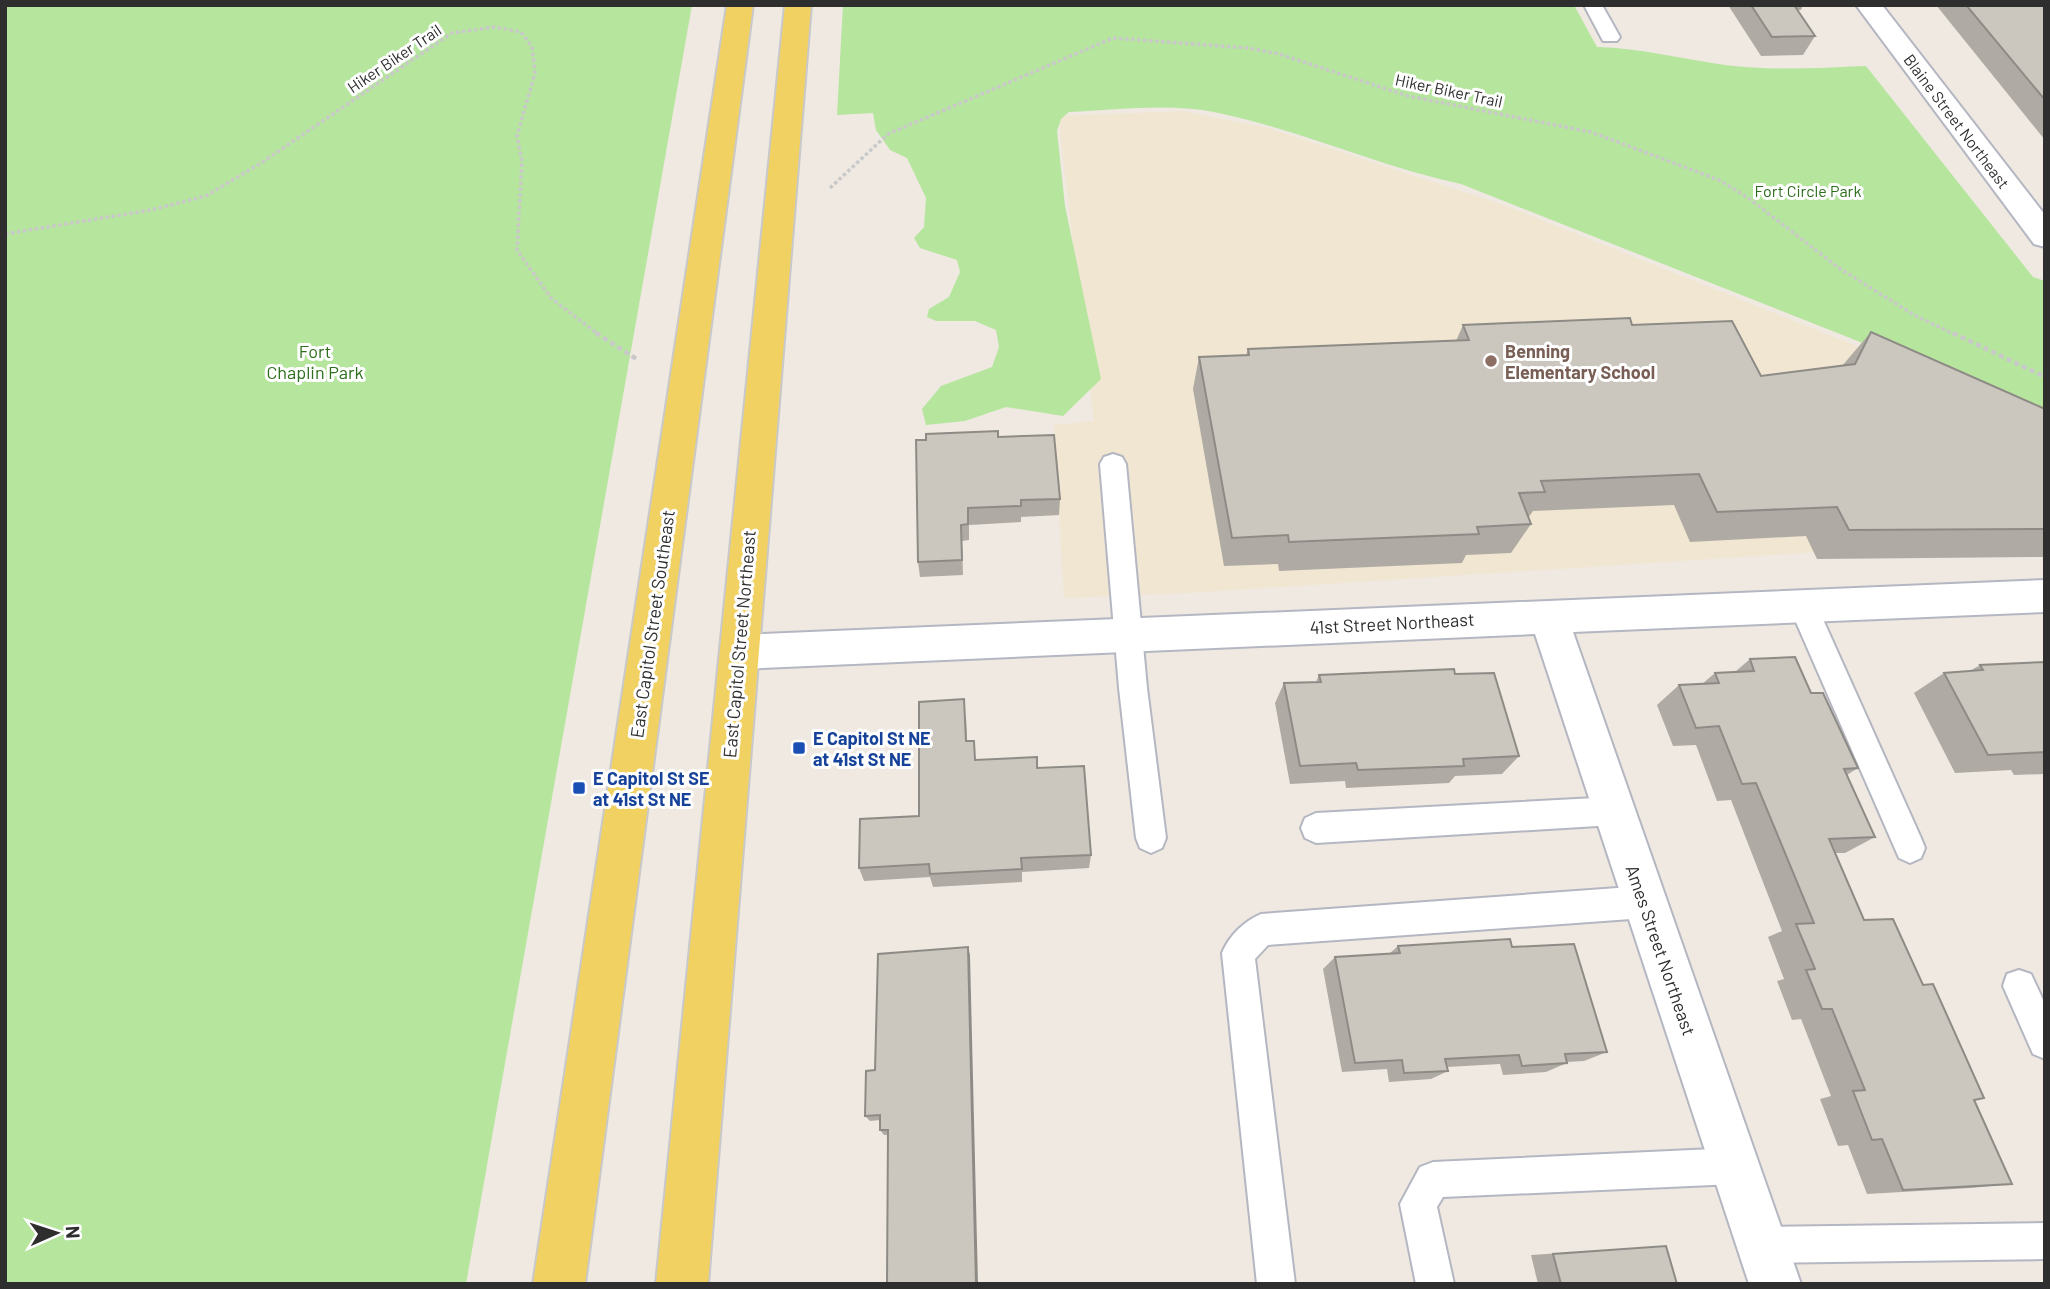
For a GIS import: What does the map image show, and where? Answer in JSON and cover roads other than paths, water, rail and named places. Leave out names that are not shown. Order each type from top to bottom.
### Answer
[{"type":"main road","name":"East Capitol Street Southeast","points":[[559,1284],[740,5]]},
{"type":"main road","name":"East Capitol Street Northeast","points":[[682,1284],[798,5]]},
{"type":"street","name":"Blaine Street Northeast","points":[[1870,5],[2045,237]]},
{"type":"street","name":"41st Street Northeast","points":[[739,652],[2045,596]]},
{"type":"street","name":"Ames Street Northeast","points":[[1548,617],[1768,1264]]},
{"type":"lane","points":[[1593,5],[1610,37]]},
{"type":"lane","points":[[1113,464],[1128,635],[1151,838]]},
{"type":"lane","points":[[1803,606],[1909,848]]},
{"type":"lane","points":[[1316,828],[1614,811]]},
{"type":"lane","points":[[1276,1284],[1238,953],[1261,930],[1645,902]]},
{"type":"lane","points":[[2019,986],[2045,1042]]},
{"type":"lane","points":[[1435,1284],[1418,1204],[1433,1180],[1735,1166]]},
{"type":"lane","points":[[1768,1264],[2045,1241]]},
{"type":"place","name":"Benning Elementary School","points":[[1491,361]]},
{"type":"place","name":"E Capitol St NE at 41st St NE","points":[[799,748]]},
{"type":"place","name":"E Capitol St SE at 41st St NE","points":[[579,788]]},
{"type":"park label","name":"Fort Circle Park","points":[[1808,190]]},
{"type":"park label","name":"Fort Chaplin Park","points":[[315,361]]}]
